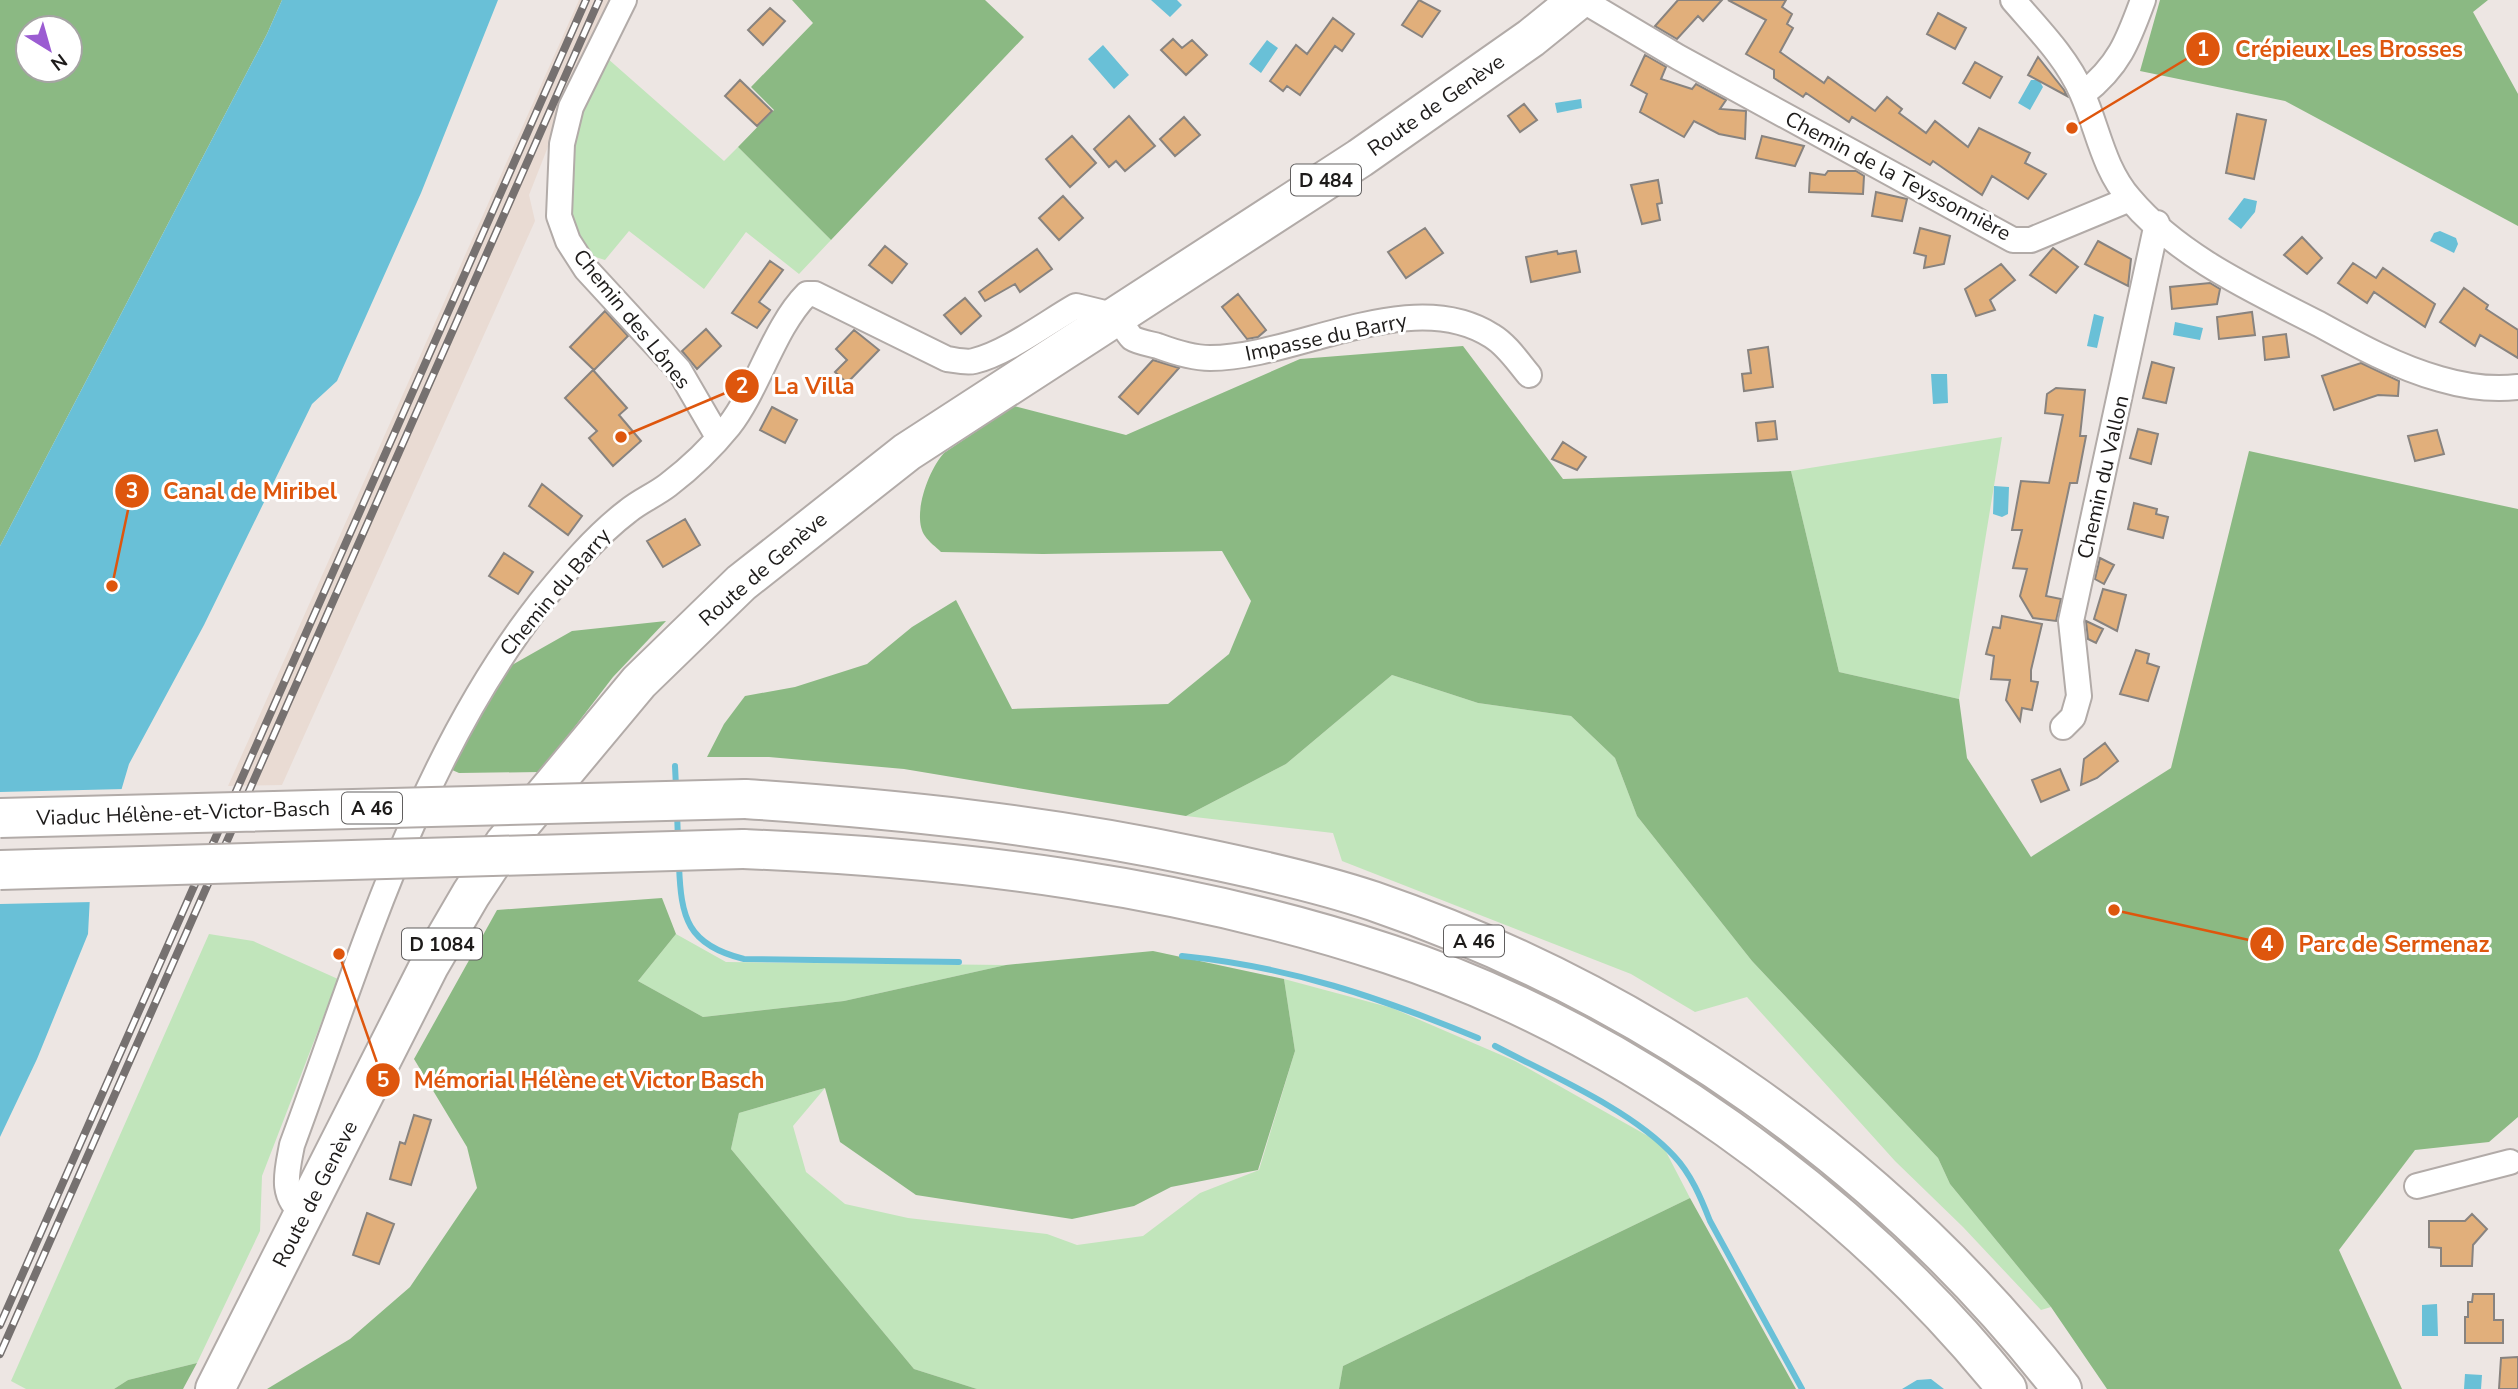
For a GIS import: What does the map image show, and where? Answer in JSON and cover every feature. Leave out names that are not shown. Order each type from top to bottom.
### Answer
[{"type":"main road","name":"Route de Genève","points":[[215,1389],[429,966],[504,844],[639,682],[764,564],[907,453],[1360,158],[1531,38],[1580,0]]},
{"type":"main road","name":"Viaduc Hélène-et-Victor-Basch","points":[[0,818],[745,799],[993,821],[1134,843],[1265,871],[1372,901],[1494,948],[1616,1008],[1662,1034],[1795,1126],[1841,1162],[1925,1237],[2015,1328],[2062,1389]]},
{"type":"main road","name":"A 46","points":[[0,870],[743,849],[847,854],[1002,869],[1157,894],[1302,928],[1392,955],[1509,1003],[1645,1075],[1768,1158],[1866,1239],[1913,1284],[2007,1389]]},
{"type":"street","name":"Chemin des Lônes","points":[[624,0],[571,107],[562,144],[559,216],[568,241],[586,269],[679,370],[718,437]]},
{"type":"street","name":"Chemin de la Teyssonnière","points":[[1580,0],[1678,57],[2013,240],[2031,240],[2130,199]]},
{"type":"street","points":[[2013,0],[2066,64],[2082,94],[2103,155],[2130,199],[2221,274],[2374,354],[2439,379],[2498,390],[2518,387]]},
{"type":"street","points":[[2082,94],[2110,69],[2124,51],[2143,0]]},
{"type":"street","name":"Chemin du Vallon","points":[[2063,727],[2073,717],[2078,695],[2071,621],[2157,223]]},
{"type":"street","name":"Chemin du Barry","points":[[305,1215],[294,1207],[286,1193],[292,1144],[384,895],[436,768],[454,734],[496,661],[542,601],[594,541],[627,511],[667,485],[729,426],[807,294],[816,294],[947,359],[972,362],[1076,306],[1117,316]]},
{"type":"street","name":"Impasse du Barry","points":[[1117,316],[1132,338],[1173,352],[1208,358],[1239,355],[1321,334],[1422,317],[1449,320],[1474,327],[1494,337],[1529,375]]},
{"type":"street","points":[[2417,1186],[2515,1166]]},
{"type":"shaded area","points":[[579,0],[614,0],[573,83],[529,195],[535,221],[282,785],[228,786]]},
{"type":"green space","points":[[0,0],[282,0],[267,34],[0,546]]},
{"type":"green space","points":[[792,0],[985,0],[1024,37],[831,240],[738,147],[774,110],[751,87],[813,23]]},
{"type":"green space","points":[[2160,0],[2488,0],[2473,12],[2518,94],[2518,226],[2285,101],[2140,71]]},
{"type":"green space","points":[[607,58],[724,161],[738,147],[831,240],[799,274],[746,232],[704,289],[629,231],[605,260],[583,253],[565,207],[579,103]]},
{"type":"green space","points":[[1463,346],[1563,479],[1791,471],[1839,672],[1959,699],[1967,758],[2031,857],[2171,768],[2249,451],[2518,509],[2518,1117],[2489,1142],[2415,1150],[2339,1250],[2402,1389],[2107,1389],[2051,1307],[1950,1184],[1938,1158],[1752,961],[1637,816],[1615,758],[1571,716],[1478,703],[1392,675],[1286,764],[1186,816],[904,769],[769,757],[707,757],[724,724],[745,696],[795,687],[867,664],[912,627],[956,600],[1012,709],[1168,704],[1229,654],[1251,601],[1222,551],[1043,554],[941,552],[925,536],[920,517],[924,493],[938,460],[944,453],[1014,406],[1126,435],[1300,359]]},
{"type":"green space","points":[[2002,437],[1959,699],[1839,672],[1791,471]]},
{"type":"green space","points":[[666,621],[613,677],[540,772],[459,773],[443,766],[475,705],[466,691],[572,631]]},
{"type":"green space","points":[[1392,675],[1478,703],[1571,716],[1615,758],[1637,816],[1752,961],[1938,1158],[1950,1184],[2051,1307],[2041,1310],[1963,1227],[1895,1161],[1747,997],[1695,1012],[1631,974],[1342,861],[1333,833],[1186,816],[1286,764]]},
{"type":"green space","points":[[662,898],[676,934],[638,981],[703,1017],[844,1001],[1006,965],[1153,951],[1284,979],[1295,1051],[1258,1170],[1171,1187],[1134,1206],[1072,1219],[916,1195],[840,1142],[825,1088],[739,1113],[731,1149],[914,1369],[977,1389],[267,1389],[350,1339],[410,1287],[477,1188],[467,1147],[414,1059],[497,910]]},
{"type":"green space","points":[[209,934],[253,941],[338,979],[262,1176],[260,1231],[197,1363],[128,1380],[114,1389],[26,1389],[11,1381]]},
{"type":"green space","points":[[676,934],[726,962],[1006,965],[844,1001],[703,1017],[638,981]]},
{"type":"green space","points":[[1284,979],[1392,1008],[1515,1061],[1662,1144],[1690,1198],[1343,1366],[1339,1389],[977,1389],[914,1369],[731,1149],[739,1113],[825,1088],[793,1126],[806,1172],[845,1204],[908,1218],[1047,1234],[1077,1245],[1143,1236],[1200,1193],[1259,1170],[1295,1051]]},
{"type":"green space","points":[[1690,1198],[1796,1389],[1339,1389],[1343,1366]]},
{"type":"green space","points":[[197,1363],[183,1389],[114,1389],[128,1380]]},
{"type":"water","points":[[282,0],[498,0],[421,193],[337,381],[312,404],[204,625],[129,764],[90,896],[88,934],[37,1059],[0,1137],[0,546],[267,34]]},
{"type":"water","points":[[1151,0],[1177,0],[1182,5],[1170,17]]},
{"type":"water","points":[[1267,40],[1278,48],[1261,73],[1249,64]]},
{"type":"water","points":[[1103,45],[1129,75],[1114,89],[1088,59]]},
{"type":"water","points":[[2031,80],[2039,80],[2043,87],[2030,110],[2018,103]]},
{"type":"water","points":[[1581,99],[1582,108],[1557,113],[1555,103]]},
{"type":"water","points":[[2244,198],[2257,201],[2255,212],[2241,229],[2228,219]]},
{"type":"water","points":[[2440,231],[2456,238],[2458,244],[2454,253],[2430,241],[2434,233]]},
{"type":"water","points":[[2094,314],[2104,317],[2097,348],[2087,346]]},
{"type":"water","points":[[2175,322],[2203,328],[2200,340],[2173,335]]},
{"type":"water","points":[[1931,374],[1947,374],[1948,403],[1933,404]]},
{"type":"water","points":[[1994,486],[2009,487],[2008,514],[2002,517],[1993,514]]},
{"type":"water","points":[[2437,1304],[2438,1336],[2422,1336],[2422,1305]]},
{"type":"water","points":[[2465,1374],[2482,1375],[2481,1389],[2464,1389]]},
{"type":"water","points":[[1931,1379],[1944,1389],[1902,1389],[1917,1380]]},
{"type":"pier","points":[[125,789],[93,902],[0,904],[0,792]]},
{"type":"building","points":[[1419,0],[1440,11],[1422,37],[1402,25]]},
{"type":"building","points":[[1678,0],[1722,0],[1703,21],[1698,16],[1677,39],[1655,26]]},
{"type":"building","points":[[1728,0],[1786,0],[1782,7],[1792,14],[1787,24],[1793,28],[1780,52],[1824,83],[1828,77],[1875,111],[1887,97],[1902,109],[1899,113],[1926,133],[1935,121],[1968,147],[1979,128],[2030,153],[2025,163],[2046,174],[2028,199],[1992,176],[1982,195],[1933,161],[1930,165],[1852,117],[1849,122],[1806,93],[1803,97],[1774,78],[1774,70],[1746,54],[1766,20]]},
{"type":"building","points":[[770,8],[785,21],[763,45],[748,30]]},
{"type":"building","points":[[1938,13],[1966,28],[1955,49],[1927,34]]},
{"type":"building","points":[[1333,18],[1354,34],[1342,51],[1335,46],[1300,95],[1287,86],[1283,91],[1270,81],[1296,45],[1307,54]]},
{"type":"building","points":[[1173,39],[1182,48],[1192,40],[1207,55],[1186,75],[1161,50]]},
{"type":"building","points":[[1645,55],[1666,67],[1661,79],[1692,89],[1696,84],[1726,100],[1720,109],[1746,111],[1745,139],[1719,134],[1694,121],[1684,137],[1640,112],[1647,94],[1631,85]]},
{"type":"building","points":[[2038,57],[2064,90],[2067,96],[2028,75]]},
{"type":"building","points":[[1975,62],[2002,77],[1990,98],[1963,83]]},
{"type":"building","points":[[740,80],[772,111],[757,126],[725,96]]},
{"type":"building","points":[[1524,104],[1537,120],[1520,132],[1508,116]]},
{"type":"building","points":[[2237,114],[2266,120],[2254,179],[2226,173]]},
{"type":"building","points":[[1129,116],[1155,146],[1125,171],[1116,161],[1109,167],[1094,149]]},
{"type":"building","points":[[1184,117],[1200,135],[1175,156],[1160,139]]},
{"type":"building","points":[[1072,136],[1096,163],[1070,187],[1046,159]]},
{"type":"building","points":[[1762,136],[1804,146],[1795,166],[1756,158]]},
{"type":"building","points":[[1828,171],[1856,171],[1864,176],[1863,194],[1809,192],[1810,173],[1825,175]]},
{"type":"building","points":[[1658,180],[1662,203],[1657,204],[1660,220],[1642,224],[1631,185]]},
{"type":"building","points":[[1876,192],[1907,199],[1902,221],[1872,216]]},
{"type":"building","points":[[1063,196],[1083,218],[1059,240],[1039,218]]},
{"type":"building","points":[[1425,228],[1443,253],[1406,278],[1388,252]]},
{"type":"building","points":[[1920,228],[1950,236],[1944,264],[1924,268],[1926,256],[1914,253]]},
{"type":"building","points":[[2302,237],[2322,258],[2307,274],[2284,255]]},
{"type":"building","points":[[2098,241],[2131,259],[2128,286],[2085,264]]},
{"type":"building","points":[[885,246],[907,264],[892,283],[869,265]]},
{"type":"building","points":[[2053,248],[2078,267],[2056,293],[2030,275]]},
{"type":"building","points":[[1037,249],[1052,269],[1020,292],[1015,284],[985,301],[979,292]]},
{"type":"building","points":[[1557,251],[1558,254],[1576,251],[1580,272],[1531,282],[1526,257]]},
{"type":"building","points":[[770,261],[783,270],[759,302],[770,310],[757,328],[732,313]]},
{"type":"building","points":[[2353,263],[2376,278],[2383,268],[2435,304],[2425,327],[2374,292],[2367,303],[2338,283]]},
{"type":"building","points":[[2001,264],[2015,280],[1990,300],[1995,310],[1976,316],[1965,289]]},
{"type":"building","points":[[2210,283],[2220,289],[2217,304],[2172,309],[2170,287]]},
{"type":"building","points":[[2464,288],[2488,305],[2486,309],[2518,330],[2518,358],[2480,335],[2475,346],[2440,322]]},
{"type":"building","points":[[1238,294],[1266,330],[1258,337],[1247,339],[1222,307]]},
{"type":"building","points":[[965,298],[981,316],[961,334],[944,315]]},
{"type":"building","points":[[605,311],[628,336],[594,370],[570,347]]},
{"type":"building","points":[[2252,312],[2255,335],[2219,339],[2217,317]]},
{"type":"building","points":[[706,329],[721,346],[697,369],[682,351]]},
{"type":"building","points":[[854,330],[879,350],[847,383],[835,372],[847,360],[836,349]]},
{"type":"building","points":[[2286,334],[2289,357],[2265,360],[2263,337]]},
{"type":"building","points":[[1768,347],[1773,387],[1744,391],[1742,374],[1751,373],[1748,350]]},
{"type":"building","points":[[1153,360],[1179,368],[1138,414],[1119,397]]},
{"type":"building","points":[[2152,362],[2174,368],[2166,403],[2143,398]]},
{"type":"building","points":[[2361,363],[2399,381],[2398,396],[2378,395],[2334,410],[2322,376]]},
{"type":"building","points":[[593,370],[627,408],[619,415],[641,441],[613,466],[589,438],[597,431],[565,398]]},
{"type":"building","points":[[2056,388],[2085,390],[2080,436],[2086,436],[2077,483],[2070,483],[2046,596],[2061,599],[2056,621],[2033,618],[2020,596],[2027,569],[2013,568],[2022,530],[2012,530],[2021,481],[2049,483],[2063,415],[2045,413],[2047,394]]},
{"type":"building","points":[[772,407],[797,420],[785,443],[760,430]]},
{"type":"building","points":[[1775,421],[1777,439],[1758,441],[1756,423]]},
{"type":"building","points":[[2138,429],[2158,434],[2151,464],[2130,458]]},
{"type":"building","points":[[2437,430],[2444,454],[2415,461],[2408,436]]},
{"type":"building","points":[[1563,442],[1586,457],[1577,470],[1552,459]]},
{"type":"building","points":[[542,484],[582,516],[568,535],[529,506]]},
{"type":"building","points":[[2134,503],[2157,509],[2156,514],[2168,517],[2163,538],[2128,529]]},
{"type":"building","points":[[685,519],[700,545],[663,567],[647,541]]},
{"type":"building","points":[[504,553],[533,572],[518,594],[489,576]]},
{"type":"building","points":[[2100,558],[2114,565],[2104,584],[2095,579]]},
{"type":"building","points":[[2103,589],[2126,595],[2117,631],[2094,619]]},
{"type":"building","points":[[2002,616],[2042,624],[2031,670],[2031,681],[2038,682],[2032,710],[2022,708],[2020,721],[2006,700],[2010,680],[1991,679],[1994,656],[1986,654],[1993,627],[2000,628]]},
{"type":"building","points":[[2086,621],[2103,629],[2096,643],[2088,639]]},
{"type":"building","points":[[2136,650],[2149,654],[2147,663],[2159,667],[2148,701],[2120,694]]},
{"type":"building","points":[[2105,743],[2118,761],[2097,778],[2081,785],[2084,759]]},
{"type":"building","points":[[2060,769],[2069,790],[2041,802],[2032,780]]},
{"type":"building","points":[[414,1115],[431,1120],[411,1185],[390,1179],[400,1142],[405,1144]]},
{"type":"building","points":[[367,1213],[394,1224],[379,1264],[353,1255]]},
{"type":"building","points":[[2472,1214],[2487,1229],[2473,1245],[2472,1266],[2441,1266],[2441,1248],[2429,1247],[2429,1221],[2465,1221]]},
{"type":"building","points":[[2473,1294],[2494,1294],[2494,1320],[2503,1320],[2503,1343],[2465,1343],[2465,1317],[2468,1317],[2468,1302],[2472,1302]]},
{"type":"building","points":[[2518,1357],[2518,1389],[2499,1389],[2501,1358]]},
{"type":"waterway","points":[[675,766],[676,787]]},
{"type":"waterway","points":[[677,812],[678,840]]},
{"type":"waterway","points":[[679,865],[682,900],[691,927],[710,946],[725,953],[744,959],[959,962]]},
{"type":"waterway","points":[[1182,956],[1297,976],[1405,1009],[1478,1038]]},
{"type":"waterway","points":[[1495,1046],[1565,1081],[1636,1123],[1674,1156],[1690,1178],[1710,1221],[1802,1389]]},
{"type":"railway","points":[[0,1325],[586,0]]},
{"type":"railway","points":[[0,1354],[599,0]]},
{"type":"place","name":"Crépieux Les Brosses","points":[[2072,128]]},
{"type":"place","name":"La Villa","points":[[621,437]]},
{"type":"place","name":"Canal de Miribel","points":[[112,586]]},
{"type":"place","name":"Parc de Sermenaz","points":[[2114,910]]},
{"type":"place","name":"Mémorial Hélène et Victor Basch","points":[[339,954]]}]
